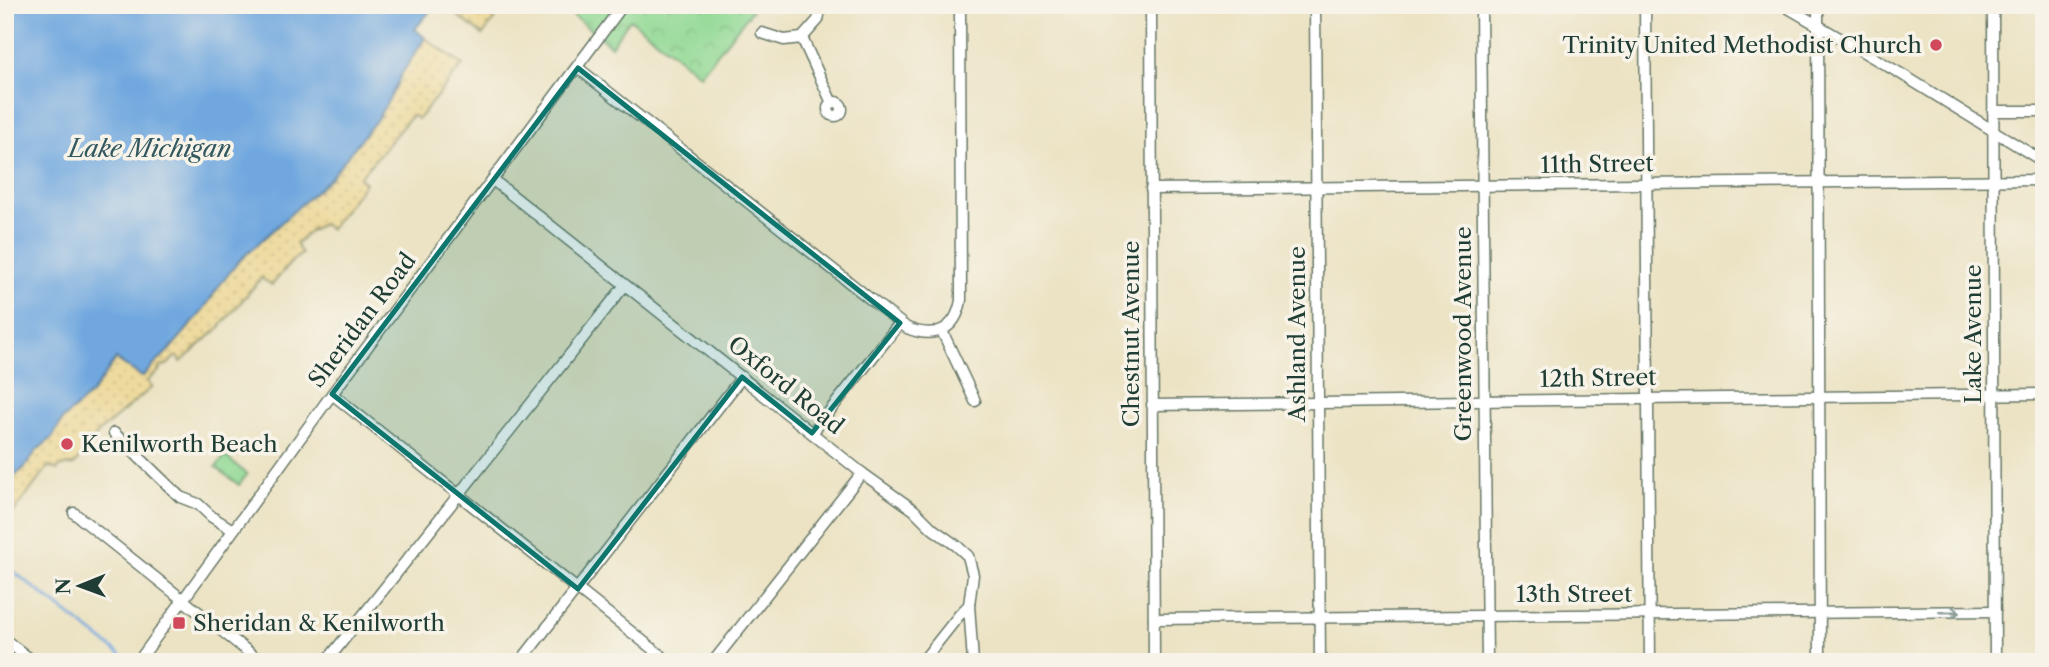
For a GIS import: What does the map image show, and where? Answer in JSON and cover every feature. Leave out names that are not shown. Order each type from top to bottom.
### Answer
[{"type":"street","name":"Sheridan Road","points":[[138,662],[332,394],[624,5]]},
{"type":"street","points":[[762,33],[785,40],[802,38],[818,20],[821,5]]},
{"type":"street","points":[[578,68],[900,323],[921,333],[942,331],[957,314],[961,297],[960,5]]},
{"type":"street","name":"Chestnut Avenue","points":[[1151,5],[1154,662]]},
{"type":"street","name":"Ashland Avenue","points":[[1315,5],[1320,662]]},
{"type":"street","name":"Greenwood Avenue","points":[[1481,5],[1487,662]]},
{"type":"street","points":[[1645,5],[1650,662]]},
{"type":"street","points":[[1783,5],[2044,162]]},
{"type":"street","points":[[1818,5],[1820,662]]},
{"type":"street","name":"Lake Avenue","points":[[1993,5],[1995,662]]},
{"type":"street","points":[[802,38],[832,103]]},
{"type":"street","points":[[1993,111],[2044,111]]},
{"type":"street","name":"Oxford Road","points":[[493,180],[964,551],[970,560],[972,575],[969,606],[973,662]]},
{"type":"street","name":"11th Street","points":[[1152,189],[2044,180]]},
{"type":"street","points":[[326,662],[625,285]]},
{"type":"street","points":[[812,433],[900,323]]},
{"type":"street","points":[[942,331],[975,401]]},
{"type":"street","points":[[520,662],[742,377]]},
{"type":"street","points":[[332,394],[670,662]]},
{"type":"street","name":"12th Street","points":[[1152,405],[2044,394]]},
{"type":"street","points":[[114,433],[180,497],[198,504],[233,530]]},
{"type":"street","points":[[713,662],[862,473]]},
{"type":"street","points":[[74,513],[261,662]]},
{"type":"street","points":[[922,662],[969,606]]},
{"type":"street","name":"13th Street","points":[[1153,619],[1995,611]]},
{"type":"street","points":[[5,640],[34,662]]},
{"type":"highlighted area","points":[[578,68],[900,323],[812,433],[742,377],[578,589],[332,394]]},
{"type":"sand","points":[[461,5],[504,5],[483,35],[454,13]]},
{"type":"sand","points":[[425,38],[463,65],[418,119],[412,115],[359,178],[365,183],[330,229],[323,224],[310,231],[296,244],[302,254],[292,261],[272,285],[261,278],[220,327],[181,362],[175,357],[162,366],[147,381],[152,387],[99,432],[74,465],[61,466],[57,470],[49,466],[5,523],[5,485],[52,437],[63,419],[91,394],[116,359],[142,377],[170,349],[202,312],[238,262],[330,177],[377,119]]},
{"type":"green space","points":[[560,5],[756,5],[700,75],[630,19],[611,46]]},
{"type":"green space","points":[[225,456],[247,474],[239,485],[216,467]]},
{"type":"water","name":"Lake Michigan","points":[[5,5],[435,5],[415,29],[425,38],[391,96],[377,119],[330,178],[238,262],[202,312],[142,377],[116,359],[91,394],[63,419],[52,438],[37,450],[26,466],[5,485]]},
{"type":"waterway","points":[[5,565],[130,662]]},
{"type":"railway","points":[[2040,662],[2044,659]]},
{"type":"place","name":"Trinity United Methodist Church","points":[[1936,45]]},
{"type":"place","name":"Kenilworth Beach","points":[[67,444]]},
{"type":"place","name":"Sheridan & Kenilworth","points":[[179,623]]}]
